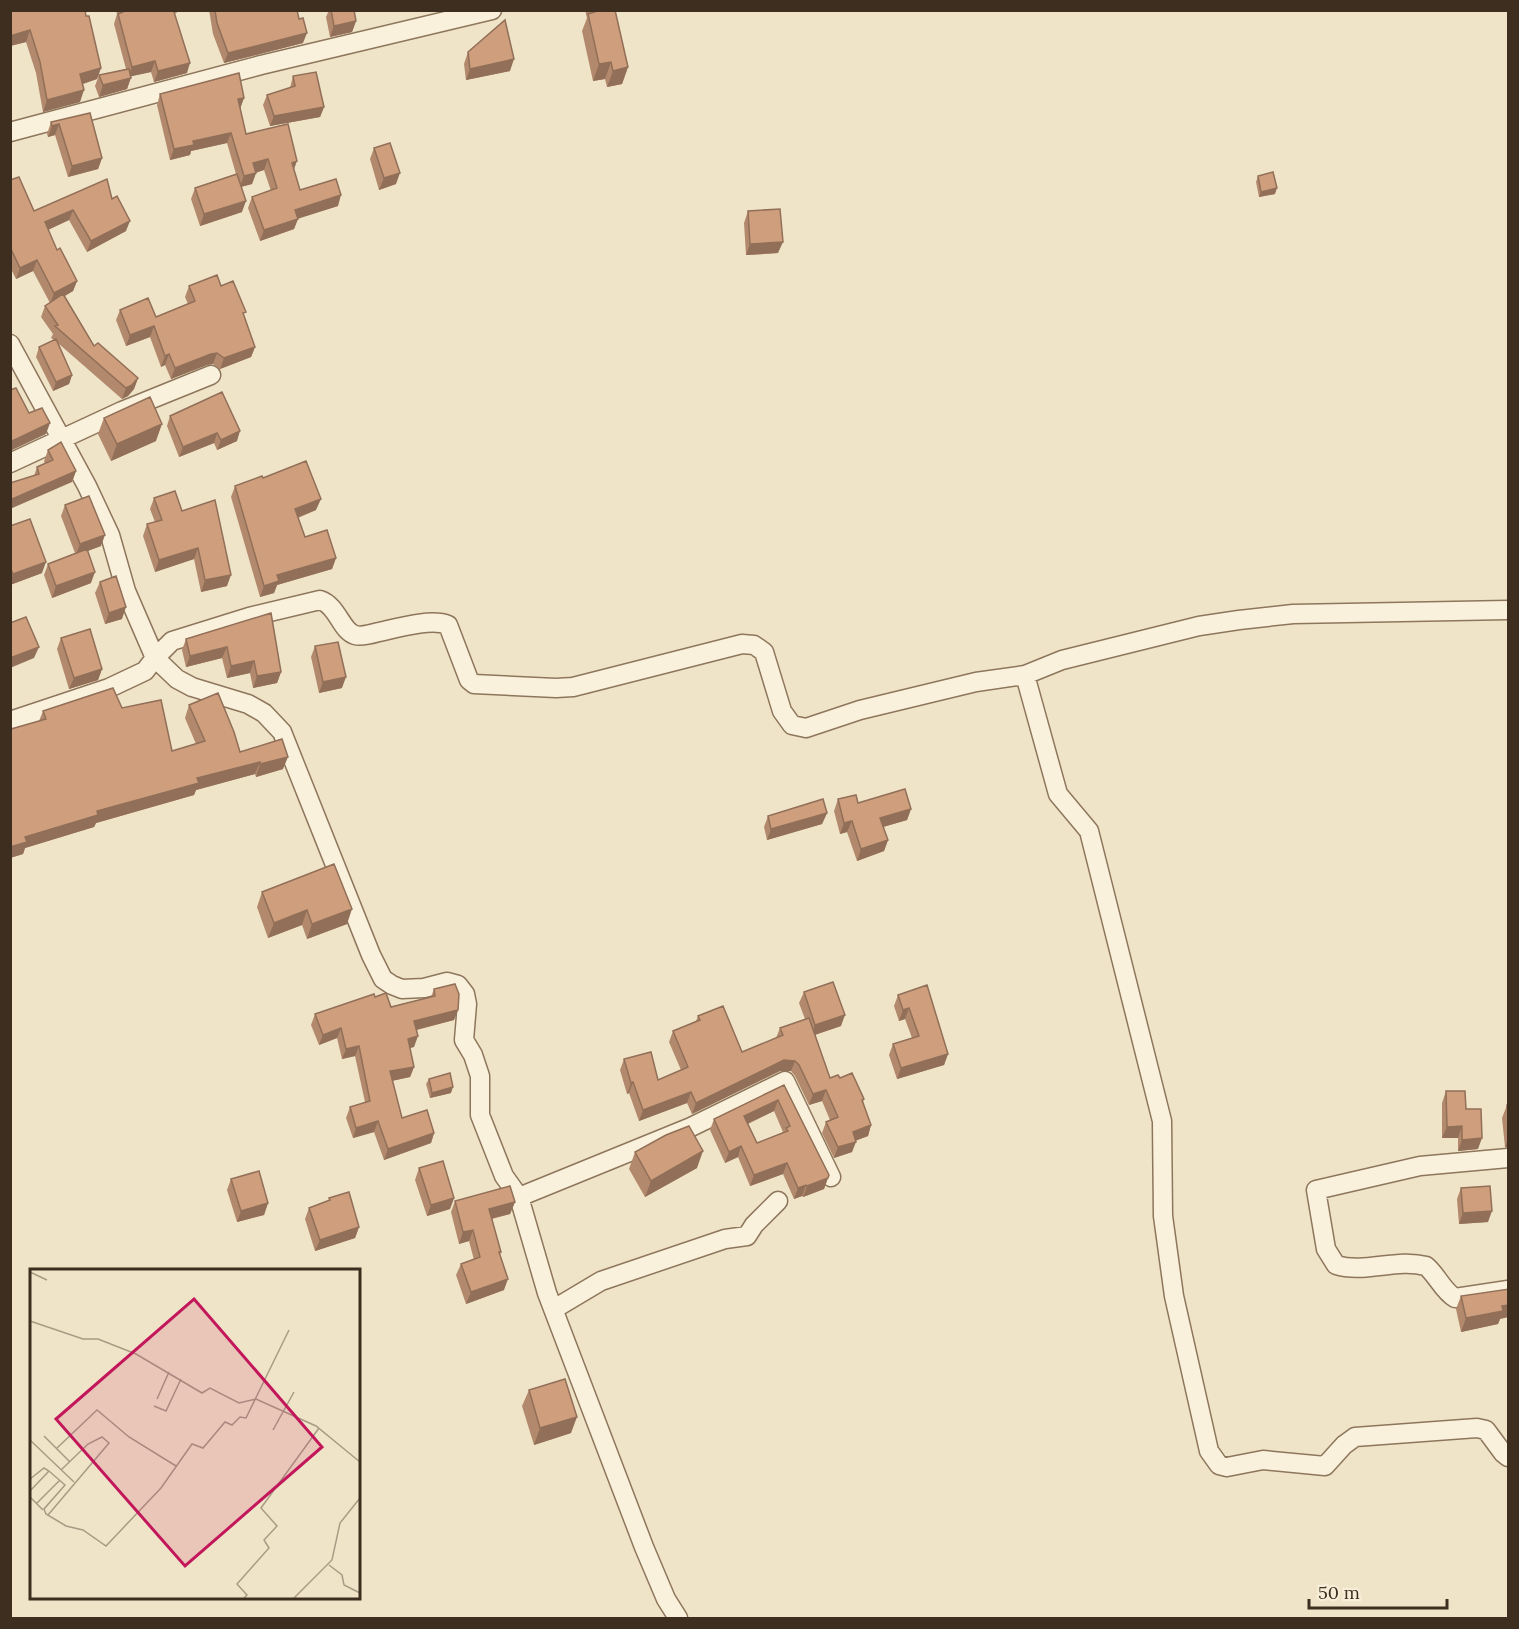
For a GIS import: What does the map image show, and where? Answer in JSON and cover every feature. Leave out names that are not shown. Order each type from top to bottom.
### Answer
[{"type":"street","points":[[10,132],[261,65],[492,10]]},
{"type":"street","points":[[10,344],[87,486],[110,535],[126,591],[155,658],[177,679],[192,687],[248,704],[264,713],[282,732],[371,955],[383,979],[402,989],[424,988],[447,982],[458,986],[465,994],[467,1004],[464,1040],[473,1055],[480,1076],[480,1115],[504,1176],[519,1197],[554,1309],[649,1558],[666,1599],[678,1618]]},
{"type":"street","points":[[10,463],[122,411],[211,375]]},
{"type":"street","points":[[10,721],[109,688],[145,671],[172,641],[249,617],[320,600],[327,602],[334,609],[347,629],[354,635],[411,625],[442,623],[448,625],[469,680],[474,684],[573,687],[742,644],[754,645],[764,652],[782,711],[792,725],[806,728],[872,707],[976,682],[1025,675],[1062,660],[1199,626],[1293,614],[1509,610]]},
{"type":"street","points":[[1025,675],[1058,794],[1089,831],[1162,1121],[1163,1216],[1174,1296],[1209,1451],[1219,1465],[1227,1467],[1263,1460],[1325,1466],[1344,1445],[1356,1437],[1477,1428],[1485,1430],[1503,1453],[1509,1457]]},
{"type":"street","points":[[519,1197],[692,1128],[785,1081],[831,1177]]},
{"type":"street","points":[[1509,1158],[1420,1166],[1316,1190],[1326,1249],[1336,1265],[1349,1269],[1420,1264],[1432,1271],[1449,1295],[1455,1298],[1509,1290]]},
{"type":"street","points":[[554,1309],[601,1281],[725,1239],[747,1236],[754,1225],[778,1201]]},
{"type":"building","points":[[10,10],[85,10],[86,16],[89,16],[101,68],[80,74],[84,90],[47,100],[40,62],[30,30],[10,36]]},
{"type":"building","points":[[123,10],[176,10],[174,12],[190,63],[158,71],[155,61],[132,67],[118,14]]},
{"type":"building","points":[[215,10],[297,10],[299,19],[303,18],[307,33],[228,53],[217,23]]},
{"type":"building","points":[[331,10],[354,10],[356,21],[334,26]]},
{"type":"building","points":[[595,10],[615,10],[628,67],[613,71],[611,62],[599,64],[588,14]]},
{"type":"building","points":[[505,20],[514,59],[470,69],[468,52]]},
{"type":"building","points":[[129,69],[131,78],[103,85],[99,75]]},
{"type":"building","points":[[316,72],[324,107],[274,116],[267,95],[295,86],[293,76]]},
{"type":"building","points":[[239,73],[244,98],[238,99],[246,134],[288,124],[297,161],[292,163],[300,190],[336,179],[341,195],[295,210],[298,219],[264,230],[252,197],[277,188],[268,159],[253,163],[256,173],[244,176],[231,133],[193,141],[194,145],[174,149],[160,94]]},
{"type":"building","points":[[90,113],[102,158],[72,166],[59,124],[52,126],[51,122]]},
{"type":"building","points":[[390,143],[400,173],[384,178],[374,148]]},
{"type":"building","points":[[1273,172],[1277,188],[1261,192],[1258,176]]},
{"type":"building","points":[[237,174],[246,201],[204,214],[195,188]]},
{"type":"building","points":[[19,177],[34,211],[107,179],[112,199],[117,196],[130,221],[91,241],[73,210],[45,222],[57,250],[60,248],[77,281],[54,293],[37,260],[20,268],[10,247],[10,180]]},
{"type":"building","points":[[780,209],[783,242],[750,244],[748,211]]},
{"type":"building","points":[[217,275],[221,286],[233,281],[246,312],[243,313],[255,347],[224,358],[217,353],[211,354],[175,368],[169,354],[165,356],[154,326],[130,335],[120,310],[148,298],[156,317],[195,301],[189,286]]},
{"type":"building","points":[[63,294],[94,346],[98,343],[138,378],[132,385],[126,388],[55,326],[58,325],[45,306]]},
{"type":"building","points":[[56,339],[72,375],[56,382],[39,347]]},
{"type":"building","points":[[16,388],[29,413],[42,408],[50,423],[10,442],[10,390]]},
{"type":"building","points":[[222,392],[240,431],[221,440],[217,433],[183,447],[170,416]]},
{"type":"building","points":[[150,397],[162,424],[117,444],[104,418]]},
{"type":"building","points":[[61,442],[76,471],[10,500],[10,483],[39,474],[37,467],[53,460],[48,450]]},
{"type":"building","points":[[306,461],[321,499],[295,509],[305,537],[327,530],[336,558],[277,575],[279,581],[264,586],[235,486]]},
{"type":"building","points":[[175,491],[182,511],[215,500],[231,575],[205,580],[198,548],[159,560],[147,524],[162,520],[154,498]]},
{"type":"building","points":[[89,496],[105,535],[80,544],[65,505]]},
{"type":"building","points":[[30,519],[46,562],[13,574],[10,567],[10,526]]},
{"type":"building","points":[[87,549],[95,572],[56,586],[48,564]]},
{"type":"building","points":[[116,576],[126,607],[109,613],[100,582]]},
{"type":"building","points":[[271,613],[281,672],[257,676],[254,661],[231,666],[227,647],[190,656],[186,639]]},
{"type":"building","points":[[26,617],[39,647],[10,658],[10,623]]},
{"type":"building","points":[[90,629],[102,669],[74,678],[61,638]]},
{"type":"building","points":[[338,642],[346,677],[323,682],[315,646]]},
{"type":"building","points":[[113,688],[122,708],[161,700],[172,751],[205,741],[189,705],[218,693],[240,752],[282,739],[288,757],[197,778],[199,783],[97,811],[98,815],[25,837],[27,842],[10,847],[10,726],[11,729],[46,719],[43,711]]},
{"type":"building","points":[[905,789],[911,809],[880,818],[888,840],[861,849],[852,821],[844,823],[838,799],[856,795],[858,803]]},
{"type":"building","points":[[823,799],[827,813],[771,829],[768,816]]},
{"type":"building","points":[[334,864],[352,909],[312,924],[307,910],[274,923],[262,892]]},
{"type":"building","points":[[833,982],[845,1015],[815,1025],[804,992]]},
{"type":"building","points":[[455,984],[459,994],[458,1010],[414,1021],[418,1036],[408,1039],[414,1067],[390,1071],[402,1118],[427,1110],[434,1133],[388,1149],[378,1121],[356,1128],[350,1107],[370,1101],[359,1046],[346,1049],[341,1028],[323,1035],[315,1014],[374,994],[375,997],[386,993],[391,1007],[435,996],[434,989]]},
{"type":"building","points":[[927,985],[948,1054],[901,1068],[893,1044],[919,1036],[909,1008],[903,1010],[898,995]]},
{"type":"building","points":[[723,1006],[742,1052],[783,1035],[780,1028],[809,1018],[830,1078],[838,1075],[840,1078],[852,1073],[864,1099],[862,1100],[871,1125],[853,1132],[856,1142],[838,1147],[826,1122],[838,1117],[826,1090],[813,1094],[795,1061],[784,1060],[696,1103],[691,1092],[643,1110],[633,1082],[631,1083],[624,1059],[651,1052],[658,1080],[688,1067],[673,1031],[700,1020],[698,1016]]},
{"type":"building","points":[[450,1073],[453,1087],[432,1093],[429,1079]]},
{"type":"building","points":[[784,1085],[829,1175],[828,1178],[798,1188],[787,1163],[754,1175],[741,1146],[729,1152],[714,1119]],"holes":[[[778,1100],[790,1126],[786,1128],[788,1131],[757,1143],[744,1116]]]},
{"type":"building","points":[[1446,1091],[1465,1091],[1466,1109],[1481,1109],[1482,1138],[1462,1140],[1462,1126],[1447,1127]]},
{"type":"building","points":[[689,1126],[703,1151],[651,1181],[635,1152],[666,1135]]},
{"type":"building","points":[[443,1161],[454,1198],[431,1205],[419,1168]]},
{"type":"building","points":[[259,1171],[268,1203],[241,1211],[231,1179]]},
{"type":"building","points":[[510,1186],[515,1202],[489,1209],[508,1279],[471,1292],[461,1264],[480,1257],[473,1230],[463,1232],[455,1201]]},
{"type":"building","points":[[1490,1186],[1492,1211],[1463,1213],[1461,1188]]},
{"type":"building","points":[[349,1192],[359,1227],[320,1240],[309,1208],[330,1200],[329,1198]]},
{"type":"building","points":[[1509,1289],[1509,1305],[1502,1306],[1503,1311],[1466,1318],[1461,1296]]},
{"type":"building","points":[[565,1379],[577,1417],[540,1428],[529,1390]]}]
